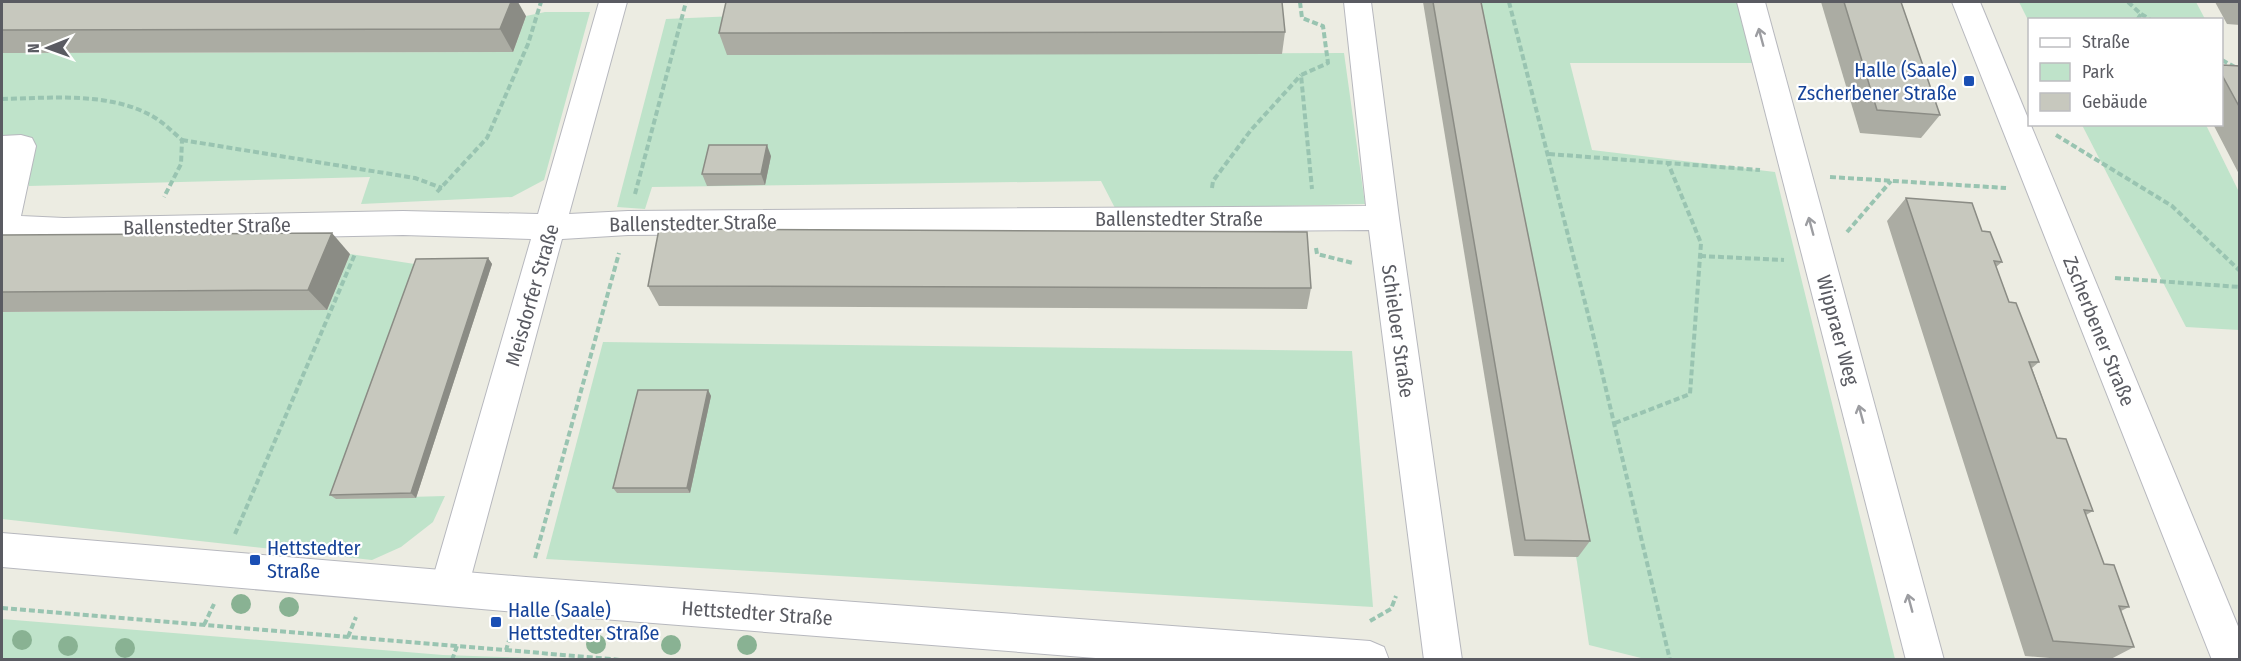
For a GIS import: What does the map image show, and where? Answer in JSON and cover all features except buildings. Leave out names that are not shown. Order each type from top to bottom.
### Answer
[{"type":"street","name":"Meisdorfer Straße","points":[[448,588],[613,2]]},
{"type":"street","name":"Schieloer Straße","points":[[1358,2],[1383,218],[1443,660]]},
{"type":"street","name":"Wippraer Weg","points":[[1751,2],[1925,660]]},
{"type":"street","name":"Zscherbener Straße","points":[[1966,2],[2232,660]]},
{"type":"street","name":"Ballenstedter Straße","points":[[2,147],[21,146],[2,227],[64,230],[404,223],[551,226],[628,223],[1383,218]]},
{"type":"street","name":"Hettstedter Straße","points":[[2,550],[526,595],[1368,642]]},
{"type":"path","points":[[404,223],[442,188],[487,138],[528,44],[541,2]]},
{"type":"path","points":[[506,650],[526,595],[686,2]]},
{"type":"path","points":[[1208,218],[1213,181],[1251,130],[1300,75],[1328,63],[1323,26],[1302,18],[1300,2]]},
{"type":"path","points":[[1509,2],[1615,423],[1670,660]]},
{"type":"path","points":[[2128,2],[2148,18]]},
{"type":"path","points":[[2138,18],[2141,14]]},
{"type":"path","points":[[2223,61],[2240,70]]},
{"type":"path","points":[[1300,75],[1317,254],[1358,264]]},
{"type":"path","points":[[2,99],[70,98],[114,102],[155,117],[182,140],[415,178],[442,188]]},
{"type":"path","points":[[2053,133],[2172,206],[2240,271]]},
{"type":"path","points":[[149,227],[181,164],[182,140]]},
{"type":"path","points":[[1549,154],[1797,175],[2042,190]]},
{"type":"path","points":[[1615,423],[1690,394],[1701,243],[1668,163]]},
{"type":"path","points":[[220,568],[367,224]]},
{"type":"path","points":[[2077,275],[2240,287]]},
{"type":"path","points":[[1368,642],[1391,609],[1400,588]]},
{"type":"path","points":[[2,608],[621,660]]},
{"type":"path","points":[[452,660],[457,646]]},
{"type":"green space","points":[[1470,2],[1738,2],[1754,63],[1570,63],[1592,150],[1775,172],[1895,659],[1645,659],[1589,645],[1577,562]]},
{"type":"green space","points":[[2019,2],[2196,2],[2204,18],[2028,18],[2028,20]]},
{"type":"green space","points":[[545,12],[590,12],[544,180],[512,197],[361,204],[370,177],[29,186],[21,147],[2,148],[2,53],[513,52],[526,16]]},
{"type":"green space","points":[[736,16],[727,55],[1344,53],[1365,204],[1116,210],[1101,181],[652,187],[645,209],[617,207],[666,19]]},
{"type":"green space","points":[[2083,126],[2206,126],[2239,192],[2239,330],[2186,327]]},
{"type":"green space","points":[[350,254],[421,265],[336,499],[445,496],[433,522],[401,547],[372,560],[2,519],[2,312],[327,310]]},
{"type":"green space","points":[[603,342],[1352,351],[1373,607],[546,559]]},
{"type":"green space","points":[[2,619],[443,655],[562,659],[2,659]]},
{"type":"place","name":"Halle (Saale) Zscherbener Straße","points":[[1969,81]]},
{"type":"place","name":"Hettstedter Straße","points":[[255,560]]},
{"type":"place","name":"Halle (Saale) Hettstedter Straße","points":[[496,622]]}]
